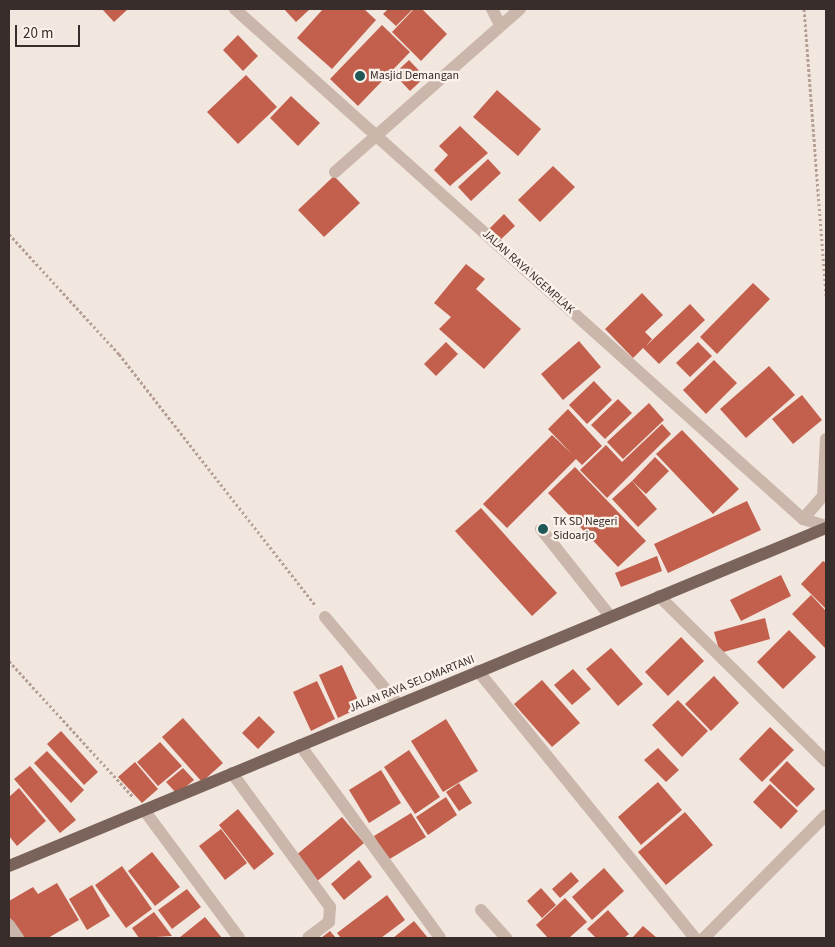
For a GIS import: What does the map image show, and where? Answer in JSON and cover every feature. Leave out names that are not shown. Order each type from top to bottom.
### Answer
[{"type":"main road","name":"JALAN RAYA SELOMARTANI","points":[[9,866],[826,527]]},
{"type":"street","name":"JALAN RAYA NGEMPLAK","points":[[235,9],[803,519],[826,527]]},
{"type":"street","points":[[492,9],[499,23]]},
{"type":"street","points":[[335,172],[375,133],[499,23],[520,9]]},
{"type":"street","points":[[803,519],[823,496],[826,439]]},
{"type":"street","points":[[541,529],[610,616]]},
{"type":"street","points":[[659,596],[826,761]]},
{"type":"street","points":[[325,617],[398,704]]},
{"type":"street","points":[[478,671],[695,938]]},
{"type":"street","points":[[300,745],[440,938]]},
{"type":"street","points":[[232,773],[330,907],[329,922],[308,938]]},
{"type":"street","points":[[144,810],[239,938]]},
{"type":"street","points":[[704,938],[826,815]]},
{"type":"street","points":[[482,910],[506,938]]},
{"type":"street","points":[[9,925],[18,938]]},
{"type":"path","points":[[804,9],[826,297]]},
{"type":"path","points":[[9,234],[119,354],[325,617]]},
{"type":"path","points":[[9,661],[144,810]]},
{"type":"building","points":[[102,9],[128,9],[114,22]]},
{"type":"building","points":[[284,9],[310,9],[296,22]]},
{"type":"building","points":[[323,9],[364,9],[376,20],[332,69],[297,38]]},
{"type":"building","points":[[388,9],[413,9],[396,26],[383,14]]},
{"type":"building","points":[[414,9],[422,9],[447,34],[421,61],[392,32]]},
{"type":"building","points":[[382,25],[410,52],[358,106],[330,79]]},
{"type":"building","points":[[238,35],[258,56],[243,71],[223,50]]},
{"type":"building","points":[[409,60],[425,77],[410,91],[394,74]]},
{"type":"building","points":[[246,75],[277,107],[238,144],[207,112]]},
{"type":"building","points":[[497,90],[541,129],[518,156],[473,117]]},
{"type":"building","points":[[291,96],[320,123],[298,146],[270,118]]},
{"type":"building","points":[[460,126],[488,153],[450,186],[434,170],[448,155],[439,146]]},
{"type":"building","points":[[488,159],[501,173],[471,201],[458,187]]},
{"type":"building","points":[[553,166],[575,187],[540,222],[518,200]]},
{"type":"building","points":[[334,176],[360,203],[324,237],[298,210]]},
{"type":"building","points":[[504,214],[515,226],[499,241],[488,230]]},
{"type":"building","points":[[466,264],[485,279],[476,289],[521,329],[484,369],[439,329],[451,317],[434,303]]},
{"type":"building","points":[[753,283],[770,299],[717,354],[700,337]]},
{"type":"building","points":[[642,293],[663,315],[645,332],[652,339],[646,346],[690,304],[705,320],[659,364],[643,348],[633,358],[605,329]]},
{"type":"building","points":[[579,341],[601,367],[563,400],[541,374]]},
{"type":"building","points":[[446,342],[458,354],[436,376],[424,364]]},
{"type":"building","points":[[698,342],[712,356],[690,377],[676,363]]},
{"type":"building","points":[[714,360],[737,383],[706,414],[683,390]]},
{"type":"building","points":[[769,366],[795,395],[746,438],[720,409]]},
{"type":"building","points":[[594,381],[612,400],[587,424],[569,405]]},
{"type":"building","points":[[802,395],[822,420],[793,444],[772,419]]},
{"type":"building","points":[[618,399],[632,413],[605,439],[591,425]]},
{"type":"building","points":[[649,403],[664,420],[623,459],[607,442]]},
{"type":"building","points":[[568,409],[602,446],[582,465],[576,459],[507,528],[483,504],[552,435],[572,454],[548,429]]},
{"type":"building","points":[[662,424],[671,434],[607,498],[580,470],[606,445],[622,462]]},
{"type":"building","points":[[682,430],[739,489],[713,514],[656,454]]},
{"type":"building","points":[[655,457],[669,471],[646,494],[632,481]]},
{"type":"building","points":[[575,467],[646,541],[618,567],[548,493]]},
{"type":"building","points":[[632,481],[657,509],[638,527],[612,499]]},
{"type":"building","points":[[747,501],[761,530],[668,573],[654,544]]},
{"type":"building","points":[[481,508],[557,593],[532,616],[455,531]]},
{"type":"building","points":[[657,556],[662,571],[621,587],[615,573]]},
{"type":"building","points":[[823,561],[826,563],[826,609],[801,584]]},
{"type":"building","points":[[781,575],[791,596],[741,621],[730,600]]},
{"type":"building","points":[[811,595],[826,611],[826,649],[792,614]]},
{"type":"building","points":[[765,618],[770,639],[720,653],[714,632]]},
{"type":"building","points":[[789,630],[816,657],[783,689],[757,662]]},
{"type":"building","points":[[681,637],[704,661],[668,696],[645,672]]},
{"type":"building","points":[[611,648],[643,684],[618,706],[586,669]]},
{"type":"building","points":[[342,665],[361,707],[338,718],[319,675]]},
{"type":"building","points":[[573,669],[591,689],[572,705],[554,685]]},
{"type":"building","points":[[714,676],[739,703],[711,731],[685,704]]},
{"type":"building","points":[[542,680],[580,723],[552,747],[514,704]]},
{"type":"building","points":[[317,681],[335,719],[311,731],[293,692]]},
{"type":"building","points":[[678,700],[708,731],[682,757],[652,725]]},
{"type":"building","points":[[259,716],[275,732],[258,749],[242,733]]},
{"type":"building","points":[[183,718],[223,763],[202,782],[162,737]]},
{"type":"building","points":[[446,719],[478,771],[443,792],[411,741]]},
{"type":"building","points":[[770,727],[794,750],[762,782],[739,759]]},
{"type":"building","points":[[61,731],[98,772],[84,785],[47,744]]},
{"type":"building","points":[[160,742],[182,766],[158,786],[137,762]]},
{"type":"building","points":[[658,748],[679,770],[666,782],[644,760]]},
{"type":"building","points":[[409,750],[440,797],[415,814],[384,767]]},
{"type":"building","points":[[47,751],[84,790],[71,803],[34,763]]},
{"type":"building","points":[[787,761],[815,789],[797,807],[769,780]]},
{"type":"building","points":[[135,762],[158,789],[142,803],[118,777]]},
{"type":"building","points":[[30,766],[76,820],[60,833],[14,779]]},
{"type":"building","points":[[183,768],[194,780],[177,794],[166,782]]},
{"type":"building","points":[[381,770],[401,803],[369,823],[349,790]]},
{"type":"building","points":[[658,782],[682,810],[641,845],[618,817]]},
{"type":"building","points":[[459,783],[472,803],[459,811],[446,792]]},
{"type":"building","points":[[770,784],[798,811],[781,829],[753,802]]},
{"type":"building","points":[[19,788],[46,821],[17,846],[9,836],[9,797]]},
{"type":"building","points":[[446,797],[457,815],[428,835],[416,817]]},
{"type":"building","points":[[238,809],[274,854],[254,870],[219,825]]},
{"type":"building","points":[[685,812],[713,845],[666,885],[638,852]]},
{"type":"building","points":[[411,813],[426,837],[388,860],[374,836]]},
{"type":"building","points":[[342,817],[364,843],[316,882],[295,856]]},
{"type":"building","points":[[221,829],[247,863],[225,880],[199,846]]},
{"type":"building","points":[[152,852],[180,887],[155,906],[128,871]]},
{"type":"building","points":[[359,860],[372,877],[344,900],[331,884]]},
{"type":"building","points":[[122,866],[152,909],[126,928],[95,885]]},
{"type":"building","points":[[604,868],[624,891],[592,920],[572,897]]},
{"type":"building","points":[[571,872],[579,881],[560,898],[552,889]]},
{"type":"building","points":[[57,883],[79,920],[48,938],[22,938],[9,916],[9,901],[33,887],[38,894]]},
{"type":"building","points":[[92,885],[110,916],[87,930],[69,899]]},
{"type":"building","points":[[541,888],[556,905],[542,918],[527,901]]},
{"type":"building","points":[[187,889],[201,907],[172,929],[158,910]]},
{"type":"building","points":[[387,895],[405,920],[381,938],[341,938],[337,933]]},
{"type":"building","points":[[565,898],[587,922],[569,938],[548,938],[536,925]]},
{"type":"building","points":[[608,910],[629,934],[624,938],[596,938],[587,929]]},
{"type":"building","points":[[154,912],[172,936],[139,938],[132,928]]},
{"type":"building","points":[[205,917],[222,938],[179,938]]},
{"type":"building","points":[[414,921],[428,938],[393,938]]},
{"type":"building","points":[[643,926],[657,938],[632,938]]},
{"type":"building","points":[[330,931],[336,938],[321,938]]},
{"type":"place","name":"Masjid Demangan","points":[[360,76]]},
{"type":"place","name":"TK SD Negeri Sidoarjo","points":[[543,529]]}]
